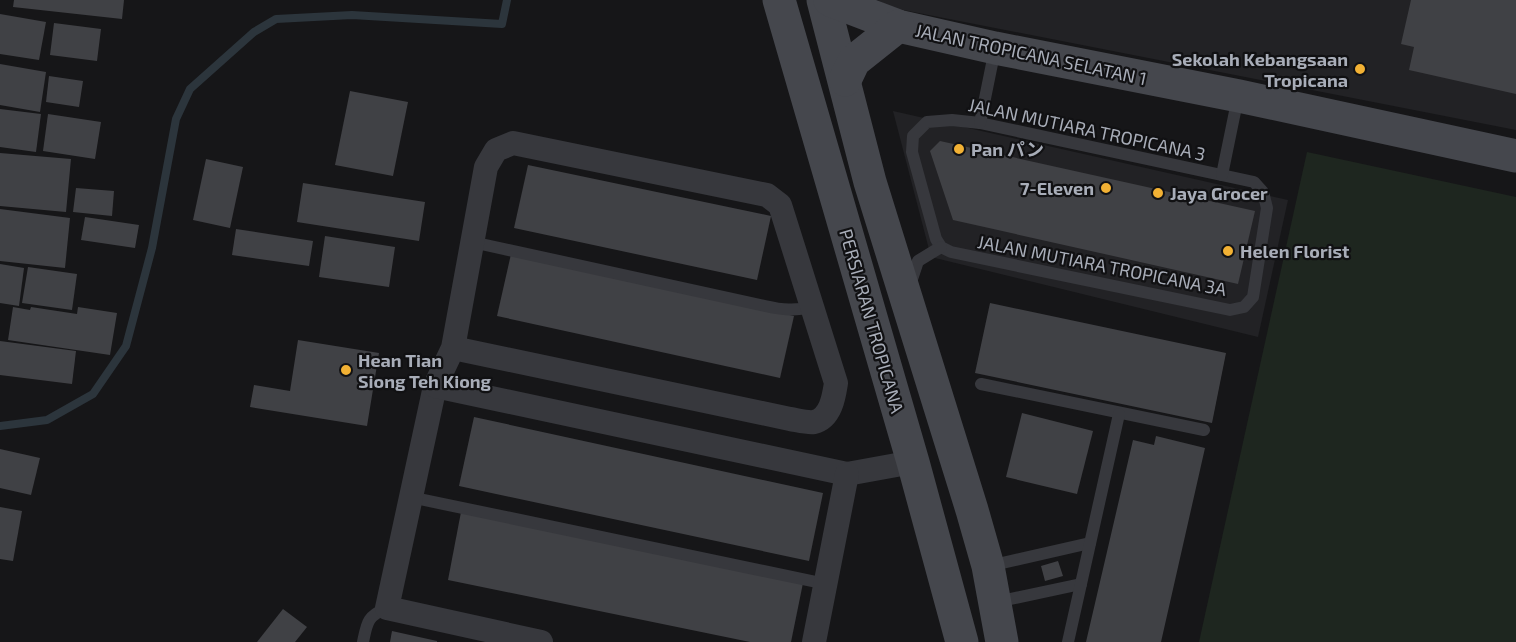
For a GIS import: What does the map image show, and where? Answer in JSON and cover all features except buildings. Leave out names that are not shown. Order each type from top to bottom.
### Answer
[{"type":"main road","name":"PERSIARAN TROPICANA","points":[[779,0],[913,462],[962,642]]},
{"type":"main road","name":"PERSIARAN TROPICANA","points":[[823,0],[870,183],[988,566],[1002,642]]},
{"type":"main road","name":"JALAN TROPICANA SELATAN 1","points":[[830,0],[898,26],[1516,156]]},
{"type":"main road","name":"JALAN TROPICANA SELATAN 1","points":[[845,80],[854,61],[898,26]]},
{"type":"street","points":[[453,348],[790,419],[814,422],[826,415],[832,403],[836,382],[780,205],[767,195],[513,143],[496,150],[486,167],[453,348],[435,386],[387,608],[541,642]]},
{"type":"street","points":[[435,386],[847,474],[913,462]]},
{"type":"street","points":[[814,642],[847,474]]},
{"type":"lane","points":[[980,123],[995,48]]},
{"type":"lane","points":[[1222,175],[1239,96]]},
{"type":"lane","name":"JALAN MUTIARA TROPICANA 3","points":[[941,246],[936,239],[912,153],[913,136],[927,122],[952,120],[980,123],[1254,182],[1263,192],[1267,208],[1253,297]]},
{"type":"lane","points":[[472,242],[785,310],[813,308]]},
{"type":"lane","points":[[906,296],[918,261],[941,246]]},
{"type":"lane","name":"JALAN MUTIARA TROPICANA 3A","points":[[941,246],[951,252],[1230,310],[1244,307],[1253,297]]},
{"type":"lane","points":[[981,384],[1204,430]]},
{"type":"lane","points":[[1068,642],[1119,414]]},
{"type":"lane","points":[[410,497],[826,584]]},
{"type":"lane","points":[[988,566],[1090,543]]},
{"type":"lane","points":[[995,603],[1081,584]]},
{"type":"lane","points":[[363,642],[368,620],[376,612],[387,608]]},
{"type":"shaded area","name":"Sekolah Kebangsaan Tropicana","points":[[877,0],[1516,0],[1516,130],[893,8]]},
{"type":"shaded area","points":[[893,111],[1288,200],[1258,337],[931,257]]},
{"type":"shaded area","points":[[1307,152],[1516,197],[1516,642],[1199,642]]},
{"type":"waterway","points":[[0,426],[47,420],[93,394],[126,346],[152,248],[176,119],[190,89],[254,32],[276,19],[352,15],[502,24],[507,0]]},
{"type":"place","name":"Sekolah Kebangsaan Tropicana","points":[[1360,69]]},
{"type":"place","name":"Pan パン","points":[[959,149]]},
{"type":"place","name":"7-Eleven","points":[[1106,188]]},
{"type":"place","name":"Jaya Grocer","points":[[1158,193]]},
{"type":"place","name":"Helen Florist","points":[[1228,251]]},
{"type":"place","name":"Hean Tian Siong Teh Kiong","points":[[346,370]]}]
